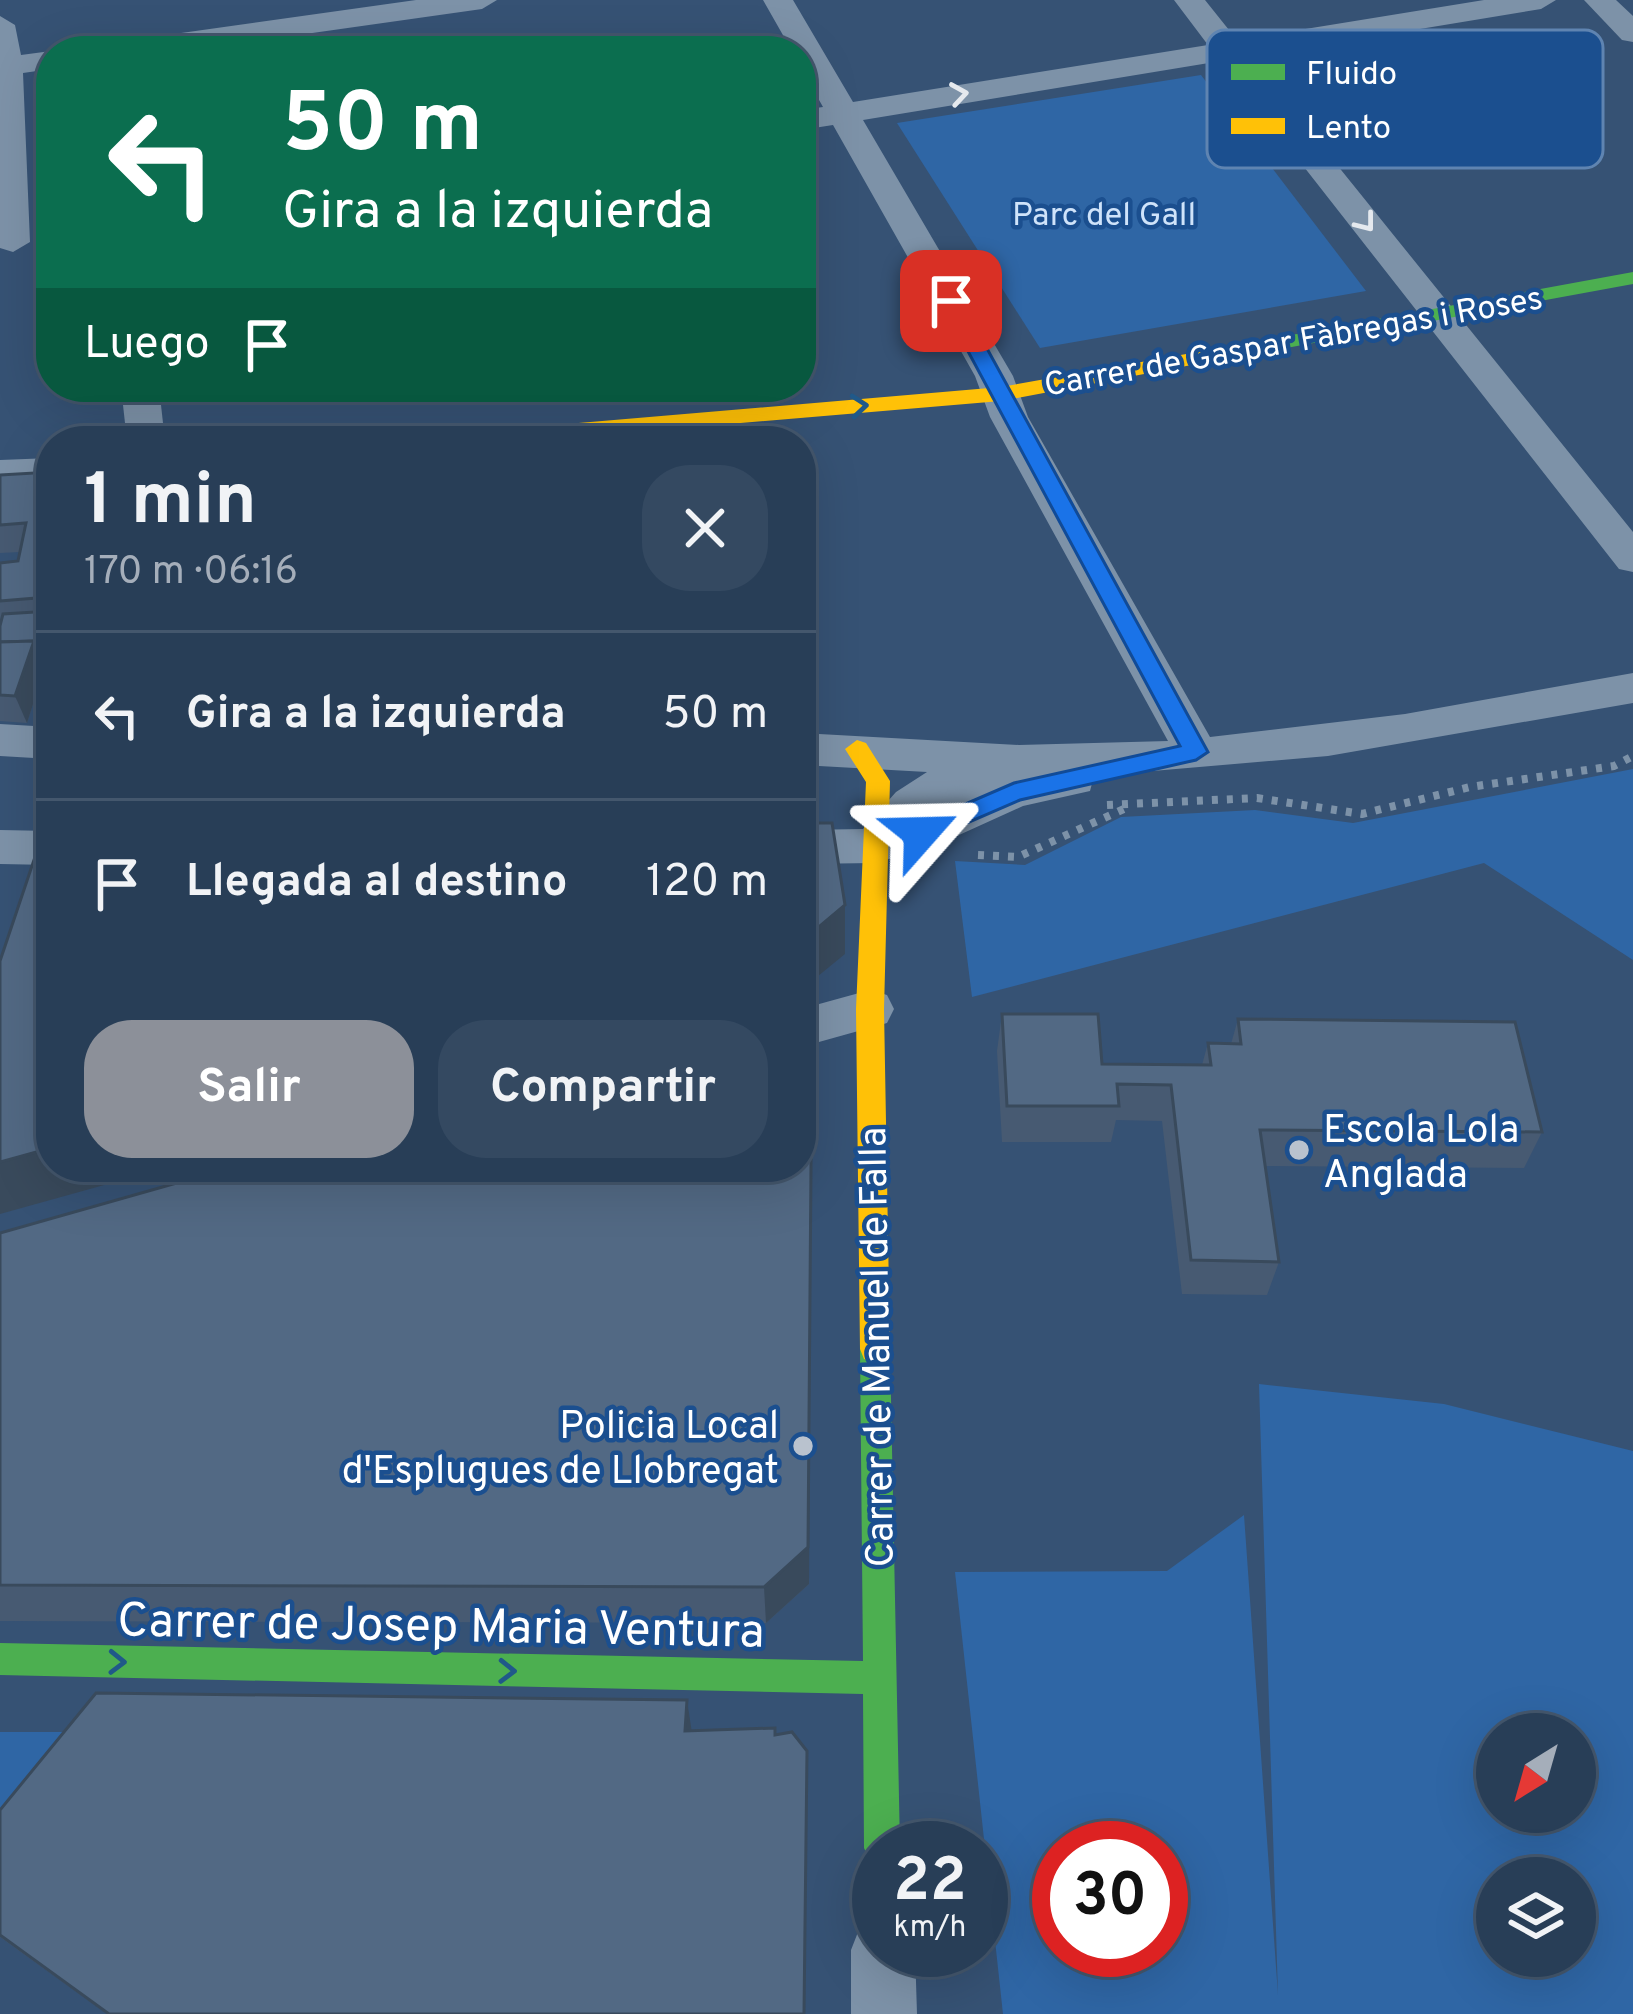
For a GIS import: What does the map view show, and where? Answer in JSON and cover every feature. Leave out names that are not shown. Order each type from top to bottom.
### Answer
[{"type":"street","points":[[209,36],[388,7],[482,0]]},
{"type":"street","points":[[778,0],[799,36]]},
{"type":"street","points":[[1189,0],[1213,30]]},
{"type":"street","points":[[1354,30],[1541,0]]},
{"type":"street","points":[[1599,0],[1633,33]]},
{"type":"street","points":[[388,7],[397,36]]},
{"type":"street","points":[[0,25],[6,243],[36,242]]},
{"type":"street","points":[[816,118],[1207,54]]},
{"type":"street","points":[[4,67],[36,62]]},
{"type":"street","points":[[816,65],[1196,752]]},
{"type":"street","points":[[1323,168],[1633,559]]},
{"type":"street","name":"Carrer de Gaspar Fàbregas i Roses","points":[[626,426],[1001,394],[1633,278]]},
{"type":"street","points":[[0,472],[36,471]]},
{"type":"street","points":[[816,749],[1021,761],[1196,752],[1430,724],[1633,688]]},
{"type":"street","points":[[0,740],[36,742]]},
{"type":"street","name":"Carrer de Manuel de Falla","points":[[857,749],[878,782],[870,1010],[881,1821]]},
{"type":"street","points":[[816,848],[875,846],[921,833],[1014,792],[1196,752]]},
{"type":"street","points":[[875,846],[913,799],[940,779],[1021,761]]},
{"type":"street","points":[[1,850],[36,849]]},
{"type":"street","points":[[816,1024],[870,1010]]},
{"type":"street","name":"Carrer de Josep Maria Ventura","points":[[0,1660],[879,1678]]},
{"type":"street","points":[[883,1977],[884,2014]]},
{"type":"path","points":[[1130,806],[1256,798],[1362,814],[1470,787],[1614,766],[1633,756]]},
{"type":"green space","name":"Parc del Gall","points":[[1201,75],[1207,83],[1207,168],[1272,168],[1366,291],[1040,348],[897,123]]},
{"type":"green space","points":[[1633,769],[1633,960],[1484,863],[972,997],[955,861],[1025,865],[1121,817],[1255,810],[1353,823]]},
{"type":"green space","points":[[1259,1384],[1444,1404],[1633,1451],[1633,2014],[1003,2014],[999,1977],[1008,1977],[1008,1821],[982,1821],[955,1572],[1167,1571],[1244,1515],[1278,1995]]},
{"type":"green space","points":[[0,1732],[118,1732],[0,1880]]},
{"type":"building","points":[[36,473],[36,598],[0,601],[0,563],[18,561],[26,523],[0,525],[0,475]]},
{"type":"building","points":[[36,612],[36,647],[34,641],[0,642],[3,614]]},
{"type":"building","points":[[34,641],[15,696],[0,695],[0,642]]},
{"type":"building","points":[[816,823],[832,823],[845,905],[816,929]]},
{"type":"building","points":[[36,854],[36,1152],[0,1162],[0,961]]},
{"type":"building","points":[[1002,1014],[1098,1014],[1102,1064],[1211,1065],[1208,1043],[1241,1044],[1238,1019],[1515,1022],[1542,1132],[1260,1130],[1279,1262],[1191,1260],[1171,1085],[1117,1084],[1119,1106],[1007,1106]]},
{"type":"building","points":[[180,1182],[811,1182],[808,1547],[764,1587],[0,1585],[0,1233]]},
{"type":"building","points":[[96,1693],[687,1700],[685,1731],[775,1728],[775,1735],[792,1732],[807,1751],[804,2014],[109,2014],[0,1935],[0,1810]]},
{"type":"traffic: fast","points":[[1248,349],[1633,278]]},
{"type":"traffic: fast","points":[[875,1349],[882,1821]]},
{"type":"traffic: fast","points":[[0,1659],[879,1678]]},
{"type":"traffic: slow","points":[[626,426],[1001,394],[1248,349]]},
{"type":"traffic: slow","points":[[857,749],[878,781],[870,1009],[875,1349]]},
{"type":"place","name":"Escola Lola Anglada","points":[[1299,1150]]},
{"type":"place","name":"Policia Local d'Esplugues de Llobregat","points":[[803,1446]]},
{"type":"route","points":[[921,833],[1014,792],[1196,752],[951,301]]}]
